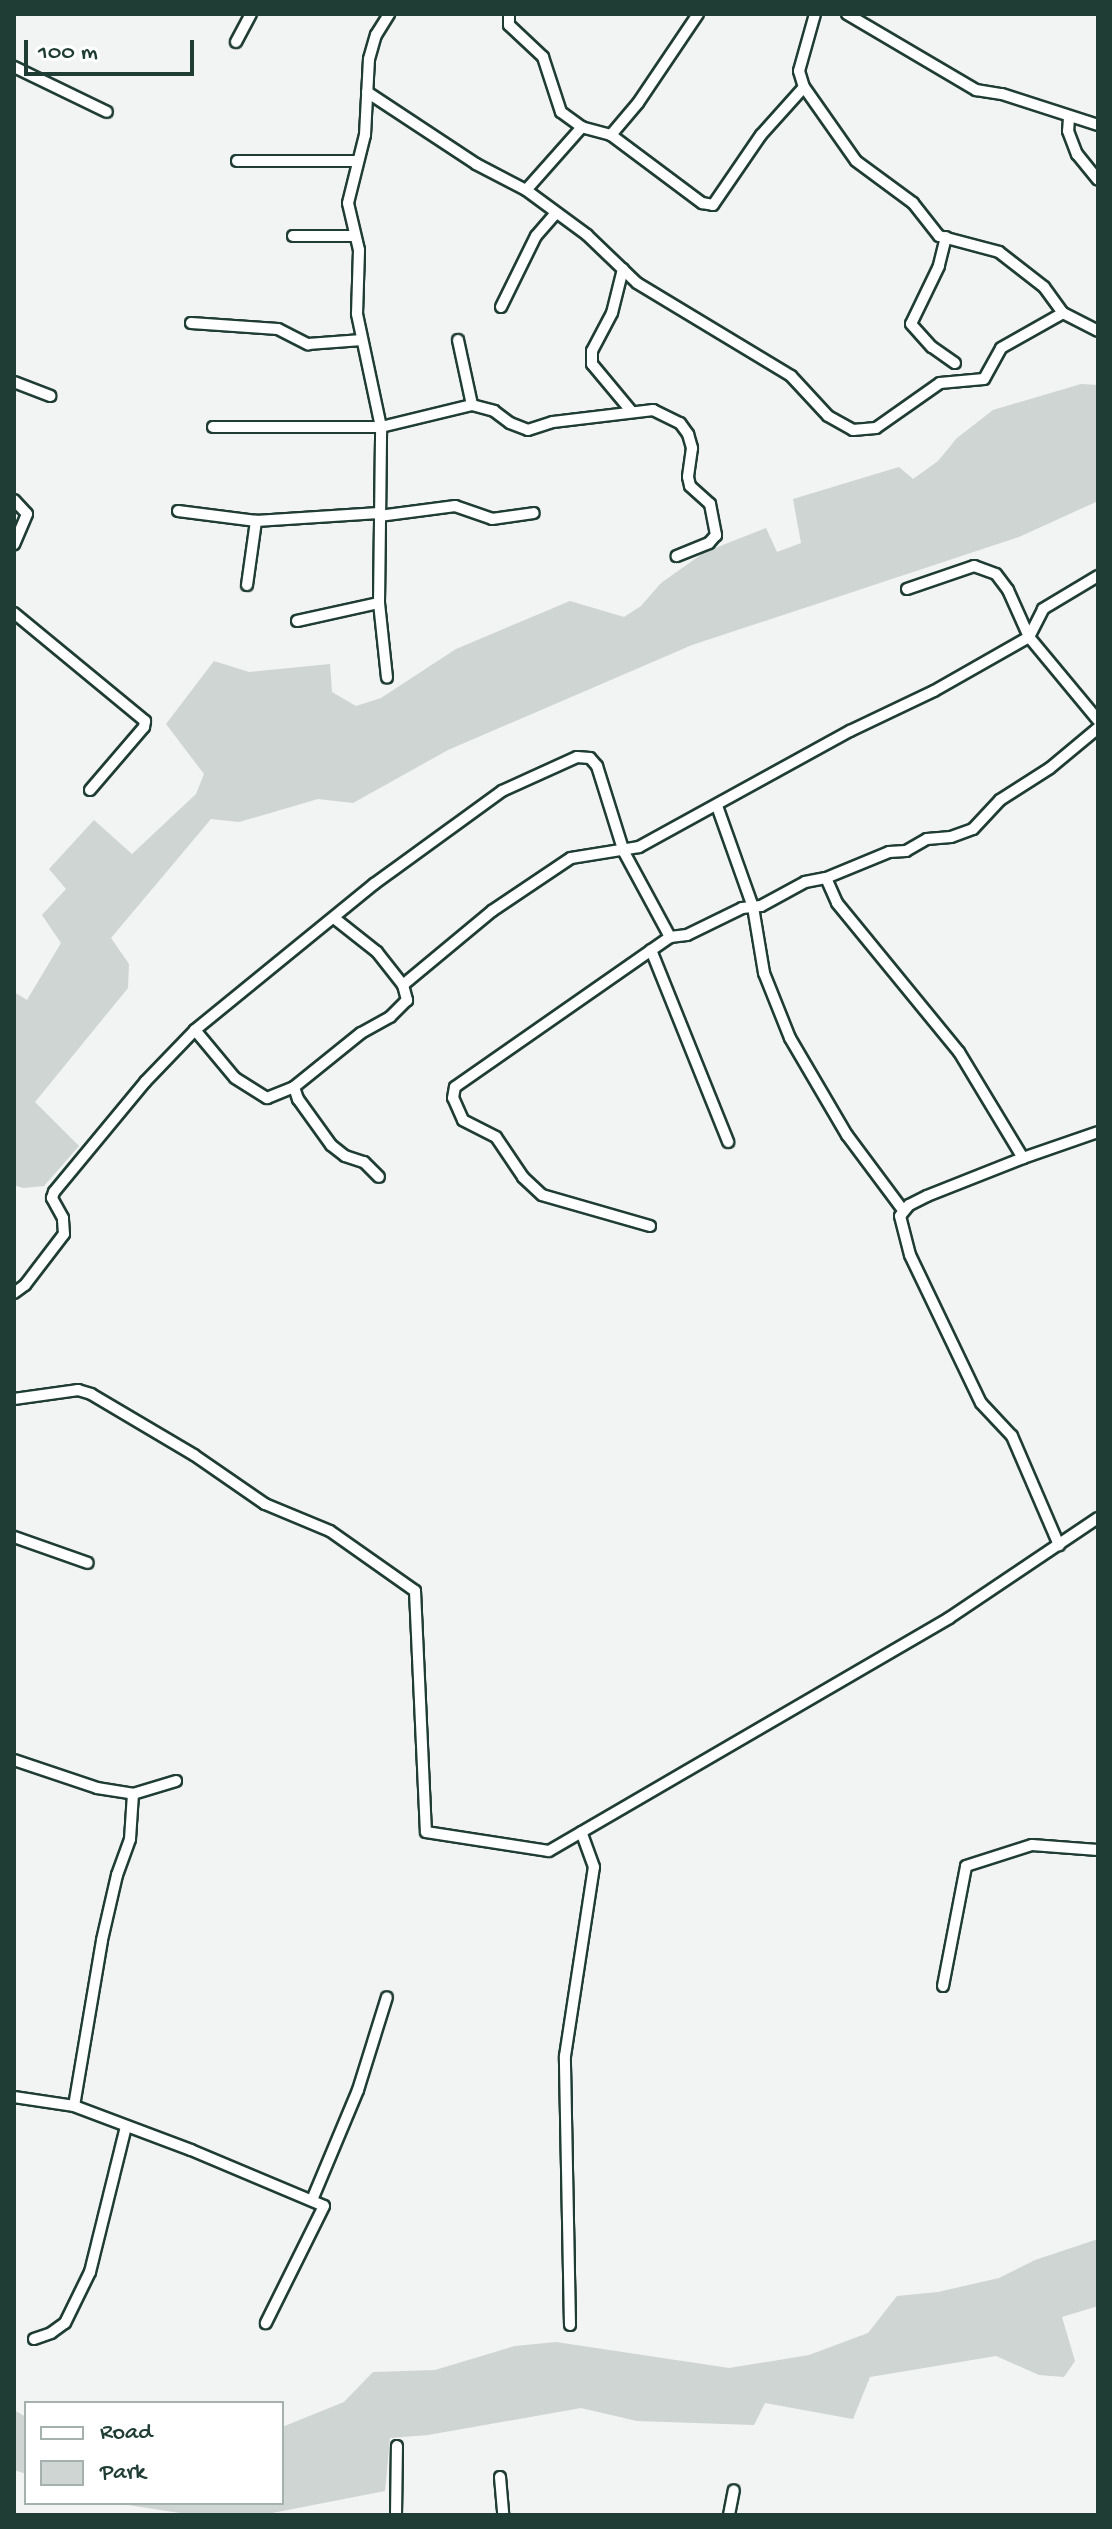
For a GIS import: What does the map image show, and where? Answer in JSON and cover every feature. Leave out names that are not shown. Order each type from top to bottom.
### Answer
[{"type":"street","points":[[236,42],[251,14]]},
{"type":"street","points":[[387,678],[379,603],[381,427],[357,314],[359,250],[348,203],[356,161],[365,135],[369,59],[376,35],[389,14]]},
{"type":"street","points":[[509,14],[509,25],[543,57],[561,112],[582,127],[611,135],[702,203],[713,205],[761,135],[804,87]]},
{"type":"street","points":[[611,135],[638,103],[698,14]]},
{"type":"street","points":[[815,14],[799,71],[804,87],[856,161],[913,203],[928,225],[946,237],[999,252],[1044,287],[1063,313],[1098,331]]},
{"type":"street","points":[[847,14],[976,90],[1002,94],[1098,125]]},
{"type":"street","points":[[14,67],[107,112]]},
{"type":"street","points":[[367,92],[476,164],[526,190],[587,235],[637,283],[791,376],[828,416],[853,430],[876,428],[940,383],[984,379],[1001,348],[1063,313]]},
{"type":"street","points":[[1069,118],[1068,131],[1077,154],[1098,180]]},
{"type":"street","points":[[526,190],[582,127]]},
{"type":"street","points":[[237,161],[356,161]]},
{"type":"street","points":[[501,307],[536,236],[555,214]]},
{"type":"street","points":[[293,236],[354,236]]},
{"type":"street","points":[[946,237],[934,278],[911,324],[932,347],[955,363]]},
{"type":"street","points":[[623,269],[612,313],[592,351],[592,364],[632,412]]},
{"type":"street","points":[[191,323],[278,329],[314,345],[362,340]]},
{"type":"street","points":[[458,340],[472,405]]},
{"type":"street","points":[[14,382],[50,396]]},
{"type":"street","points":[[213,427],[381,427],[472,405],[494,411],[528,430],[553,422],[653,410],[680,423],[692,448],[688,477],[690,486],[710,504],[716,535],[709,543],[677,556]]},
{"type":"street","points":[[14,500],[27,514],[14,544]]},
{"type":"street","points":[[178,511],[256,521],[455,506],[492,519],[534,513]]},
{"type":"street","points":[[247,585],[256,521]]},
{"type":"street","points":[[907,589],[974,566],[987,568],[1008,590],[1029,637],[1098,720]]},
{"type":"street","points":[[403,985],[492,911],[571,858],[624,852],[717,806],[1029,637],[1043,609],[1098,576]]},
{"type":"street","points":[[297,621],[379,603]]},
{"type":"street","points":[[14,613],[145,721],[144,727],[90,790]]},
{"type":"street","points":[[650,1226],[542,1195],[523,1177],[496,1137],[463,1120],[453,1098],[455,1087],[670,937],[687,935],[805,882],[826,878],[889,852],[906,851],[927,839],[951,837],[973,829],[1000,800],[1050,768],[1098,728]]},
{"type":"street","points":[[14,1293],[25,1285],[64,1234],[63,1218],[52,1198],[54,1192],[135,1094],[195,1030],[334,918],[502,791],[577,757],[590,758],[597,766],[624,852],[670,937]]},
{"type":"street","points":[[717,806],[753,907],[764,973],[790,1038],[847,1135],[903,1210]]},
{"type":"street","points":[[826,878],[837,903],[959,1052],[1023,1158]]},
{"type":"street","points":[[195,1030],[235,1078],[267,1098],[294,1087],[361,1033],[399,1010],[407,1000],[403,985],[377,952],[334,918]]},
{"type":"street","points":[[651,950],[728,1142]]},
{"type":"street","points":[[294,1087],[298,1099],[331,1145],[345,1156],[364,1162],[379,1177]]},
{"type":"street","points":[[1059,1545],[1012,1436],[981,1403],[910,1255],[900,1216],[903,1210],[927,1196],[1098,1132]]},
{"type":"street","points":[[14,1399],[78,1390],[91,1394],[194,1455],[265,1504],[330,1531],[415,1591],[426,1832],[549,1851],[949,1618],[1098,1518]]},
{"type":"street","points":[[14,1537],[88,1563]]},
{"type":"street","points":[[14,1760],[97,1788],[133,1794],[176,1781]]},
{"type":"street","points":[[74,2106],[99,1954],[117,1875],[130,1839],[133,1794]]},
{"type":"street","points":[[570,2325],[565,2056],[594,1867],[581,1832]]},
{"type":"street","points":[[943,1986],[966,1866],[1032,1845],[1098,1850]]},
{"type":"street","points":[[312,2200],[358,2090],[387,1997]]},
{"type":"street","points":[[14,2097],[74,2106],[324,2206],[266,2323]]},
{"type":"street","points":[[34,2339],[65,2323],[90,2272],[126,2127]]},
{"type":"street","points":[[396,2515],[397,2446]]},
{"type":"street","points":[[500,2477],[503,2515]]},
{"type":"street","points":[[729,2515],[734,2490]]},
{"type":"green space","points":[[1081,384],[1098,385],[1098,501],[1019,537],[692,645],[448,750],[353,803],[318,799],[239,822],[211,819],[111,938],[129,964],[128,988],[35,1102],[79,1146],[44,1186],[23,1188],[14,1185],[14,992],[27,1000],[61,943],[42,915],[66,889],[49,869],[94,820],[132,854],[196,794],[204,774],[166,724],[214,661],[249,672],[330,664],[332,692],[356,706],[381,698],[456,649],[570,601],[624,617],[641,606],[661,583],[705,552],[766,528],[777,552],[801,543],[793,499],[899,467],[913,479],[938,461],[957,438],[993,410]]},
{"type":"green space","points":[[1098,2239],[1098,2306],[1062,2317],[1075,2361],[1064,2377],[1039,2375],[996,2356],[870,2377],[853,2419],[765,2403],[754,2425],[637,2421],[581,2408],[428,2435],[390,2438],[385,2491],[262,2515],[193,2515],[128,2505],[284,2505],[284,2426],[344,2402],[373,2372],[435,2370],[515,2346],[556,2342],[729,2368],[809,2355],[868,2333],[897,2296],[938,2292],[999,2278],[1035,2260]]},
{"type":"green space","points":[[14,2410],[24,2416],[24,2473],[14,2470]]}]
